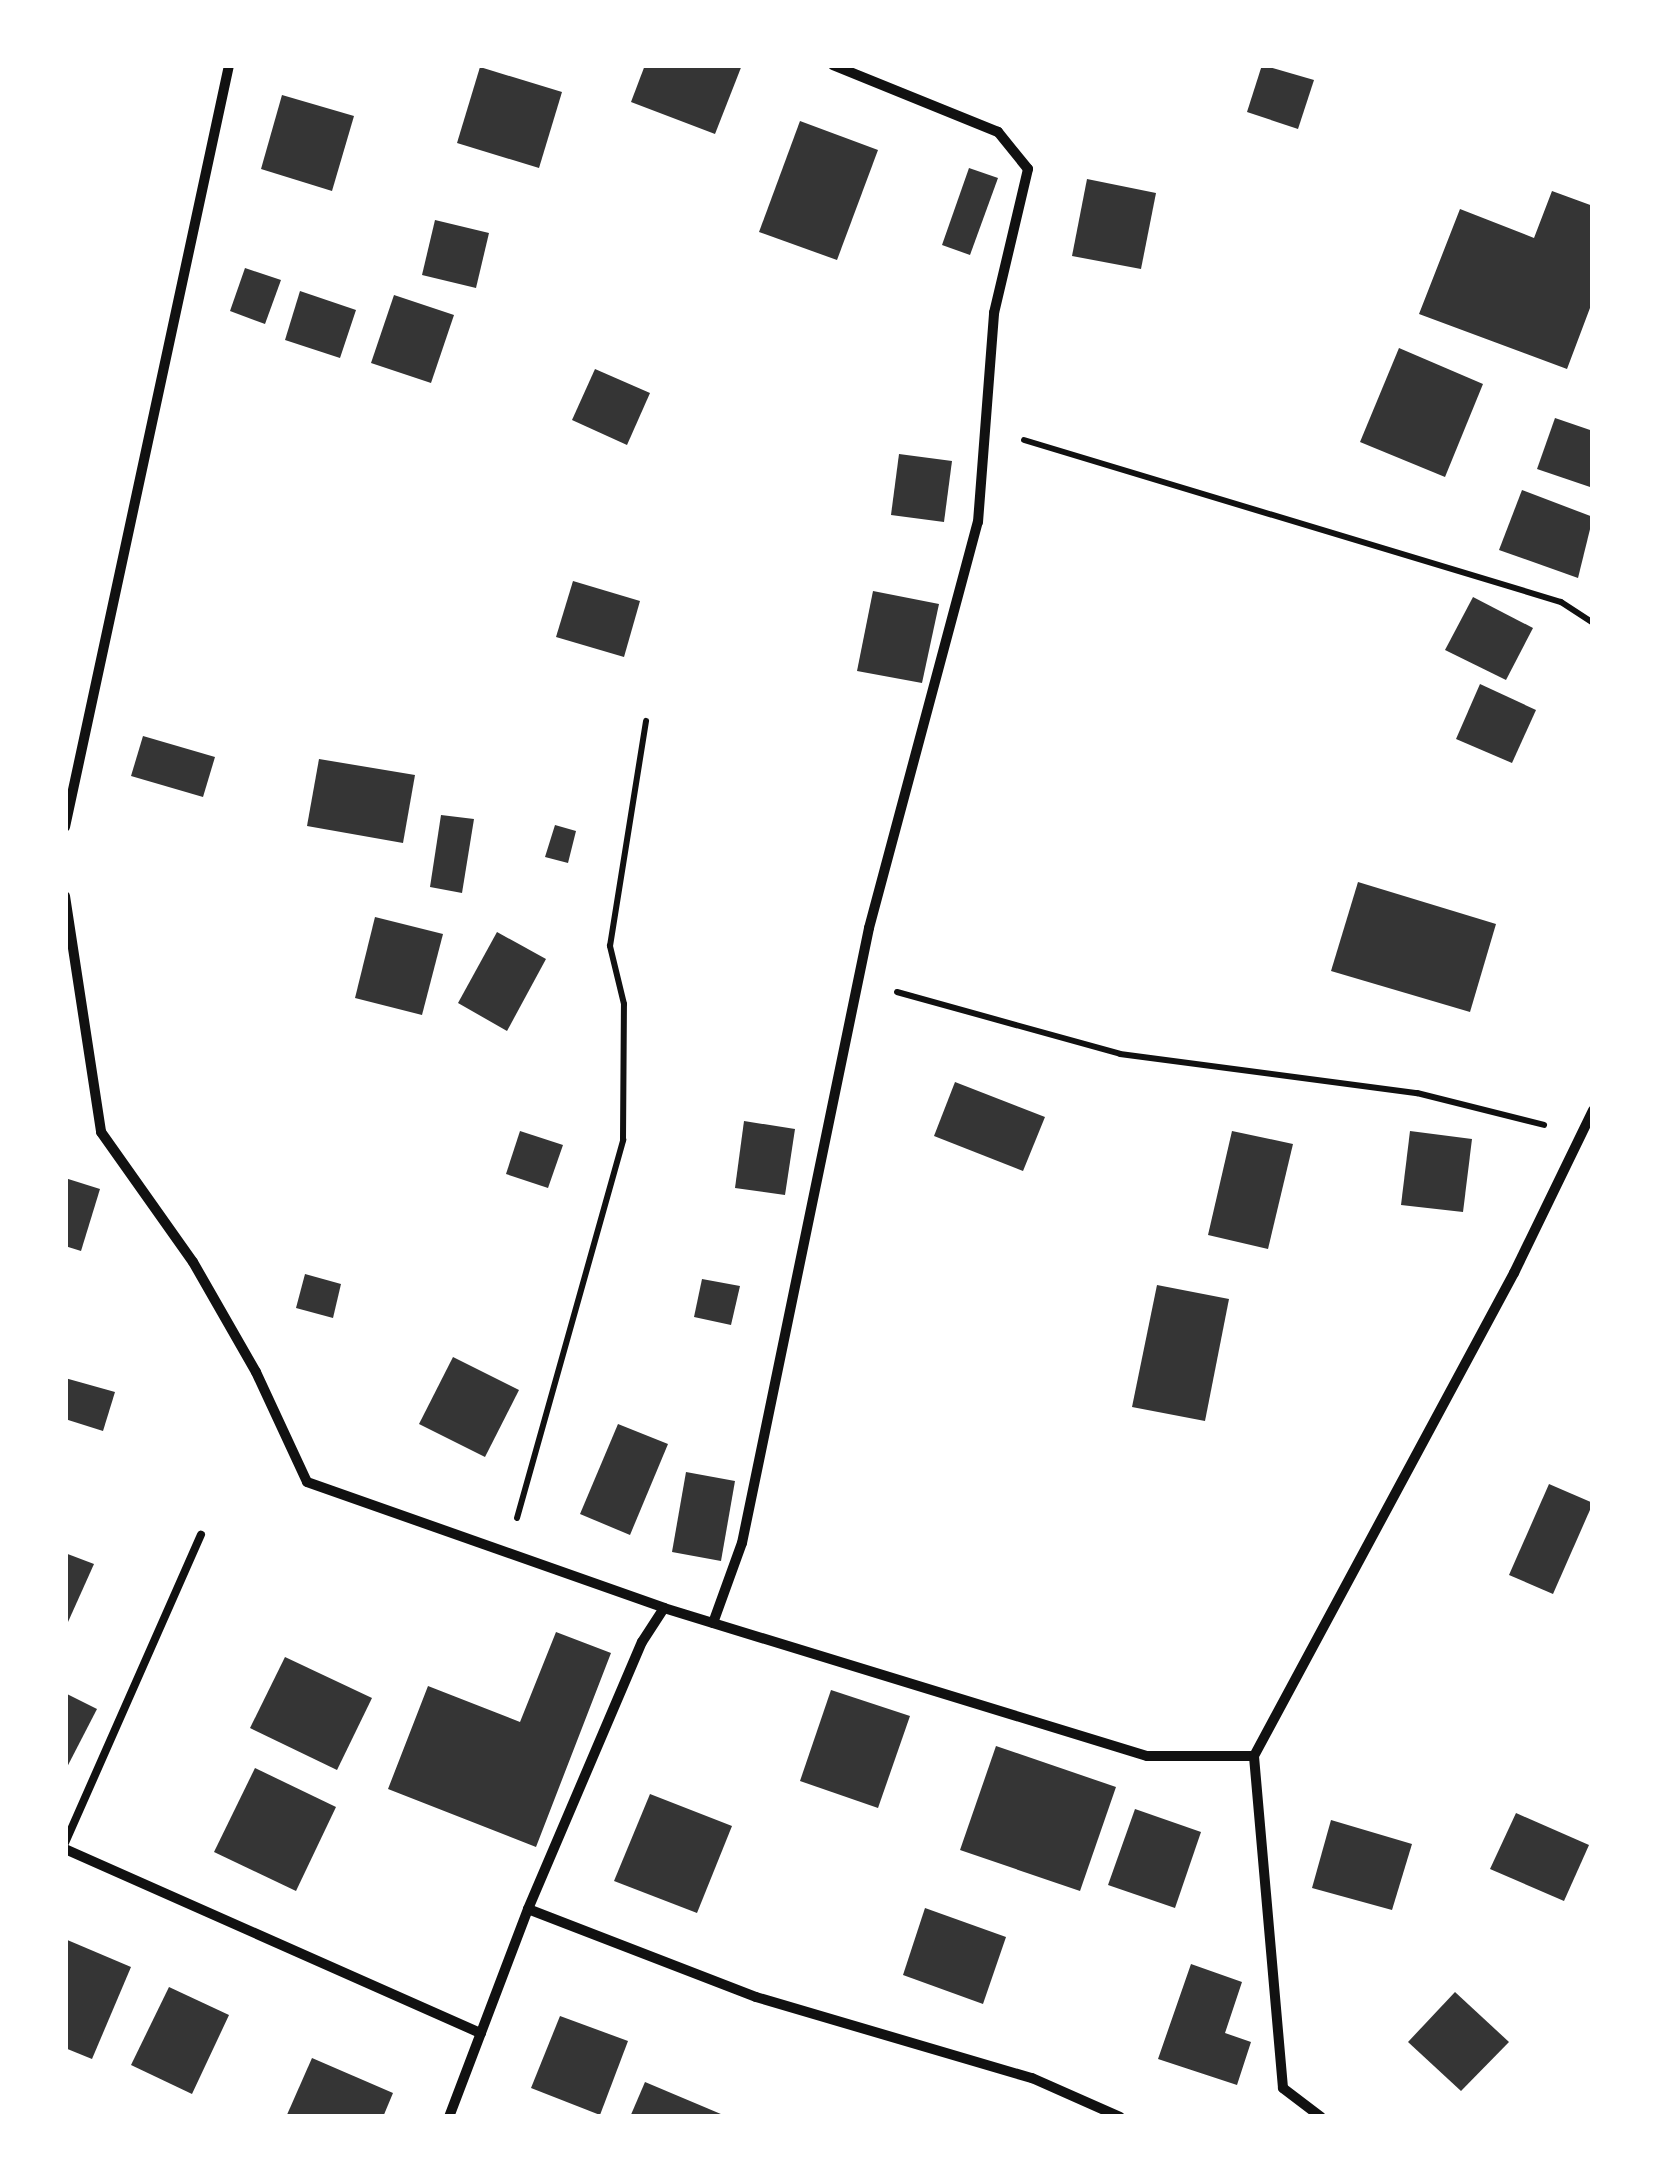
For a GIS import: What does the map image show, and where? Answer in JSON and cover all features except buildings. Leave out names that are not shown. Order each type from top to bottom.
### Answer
[{"type":"street","points":[[65,827],[229,65]]},
{"type":"street","points":[[713,1623],[742,1543],[857,981],[978,522],[994,313],[1028,169],[998,132],[833,65]]},
{"type":"street","points":[[65,896],[101,1132],[192,1262],[256,1372],[307,1482],[664,1608],[1146,1756],[1254,1756]]},
{"type":"street","points":[[1321,2117],[1284,2088],[1254,1756],[1593,1110]]},
{"type":"street","points":[[450,2117],[528,1909],[642,1642],[664,1608]]},
{"type":"street","points":[[65,1846],[481,2033]]},
{"type":"street","points":[[528,1909],[756,1997],[1032,2078],[1120,2117]]},
{"type":"lane","points":[[65,1846],[201,1535]]},
{"type":"path","points":[[984,428],[1561,602],[1593,623]]},
{"type":"path","points":[[508,1553],[623,1140],[624,1004],[610,946],[646,721]]},
{"type":"path","points":[[857,981],[1120,1054],[1417,1093],[1582,1134]]}]
